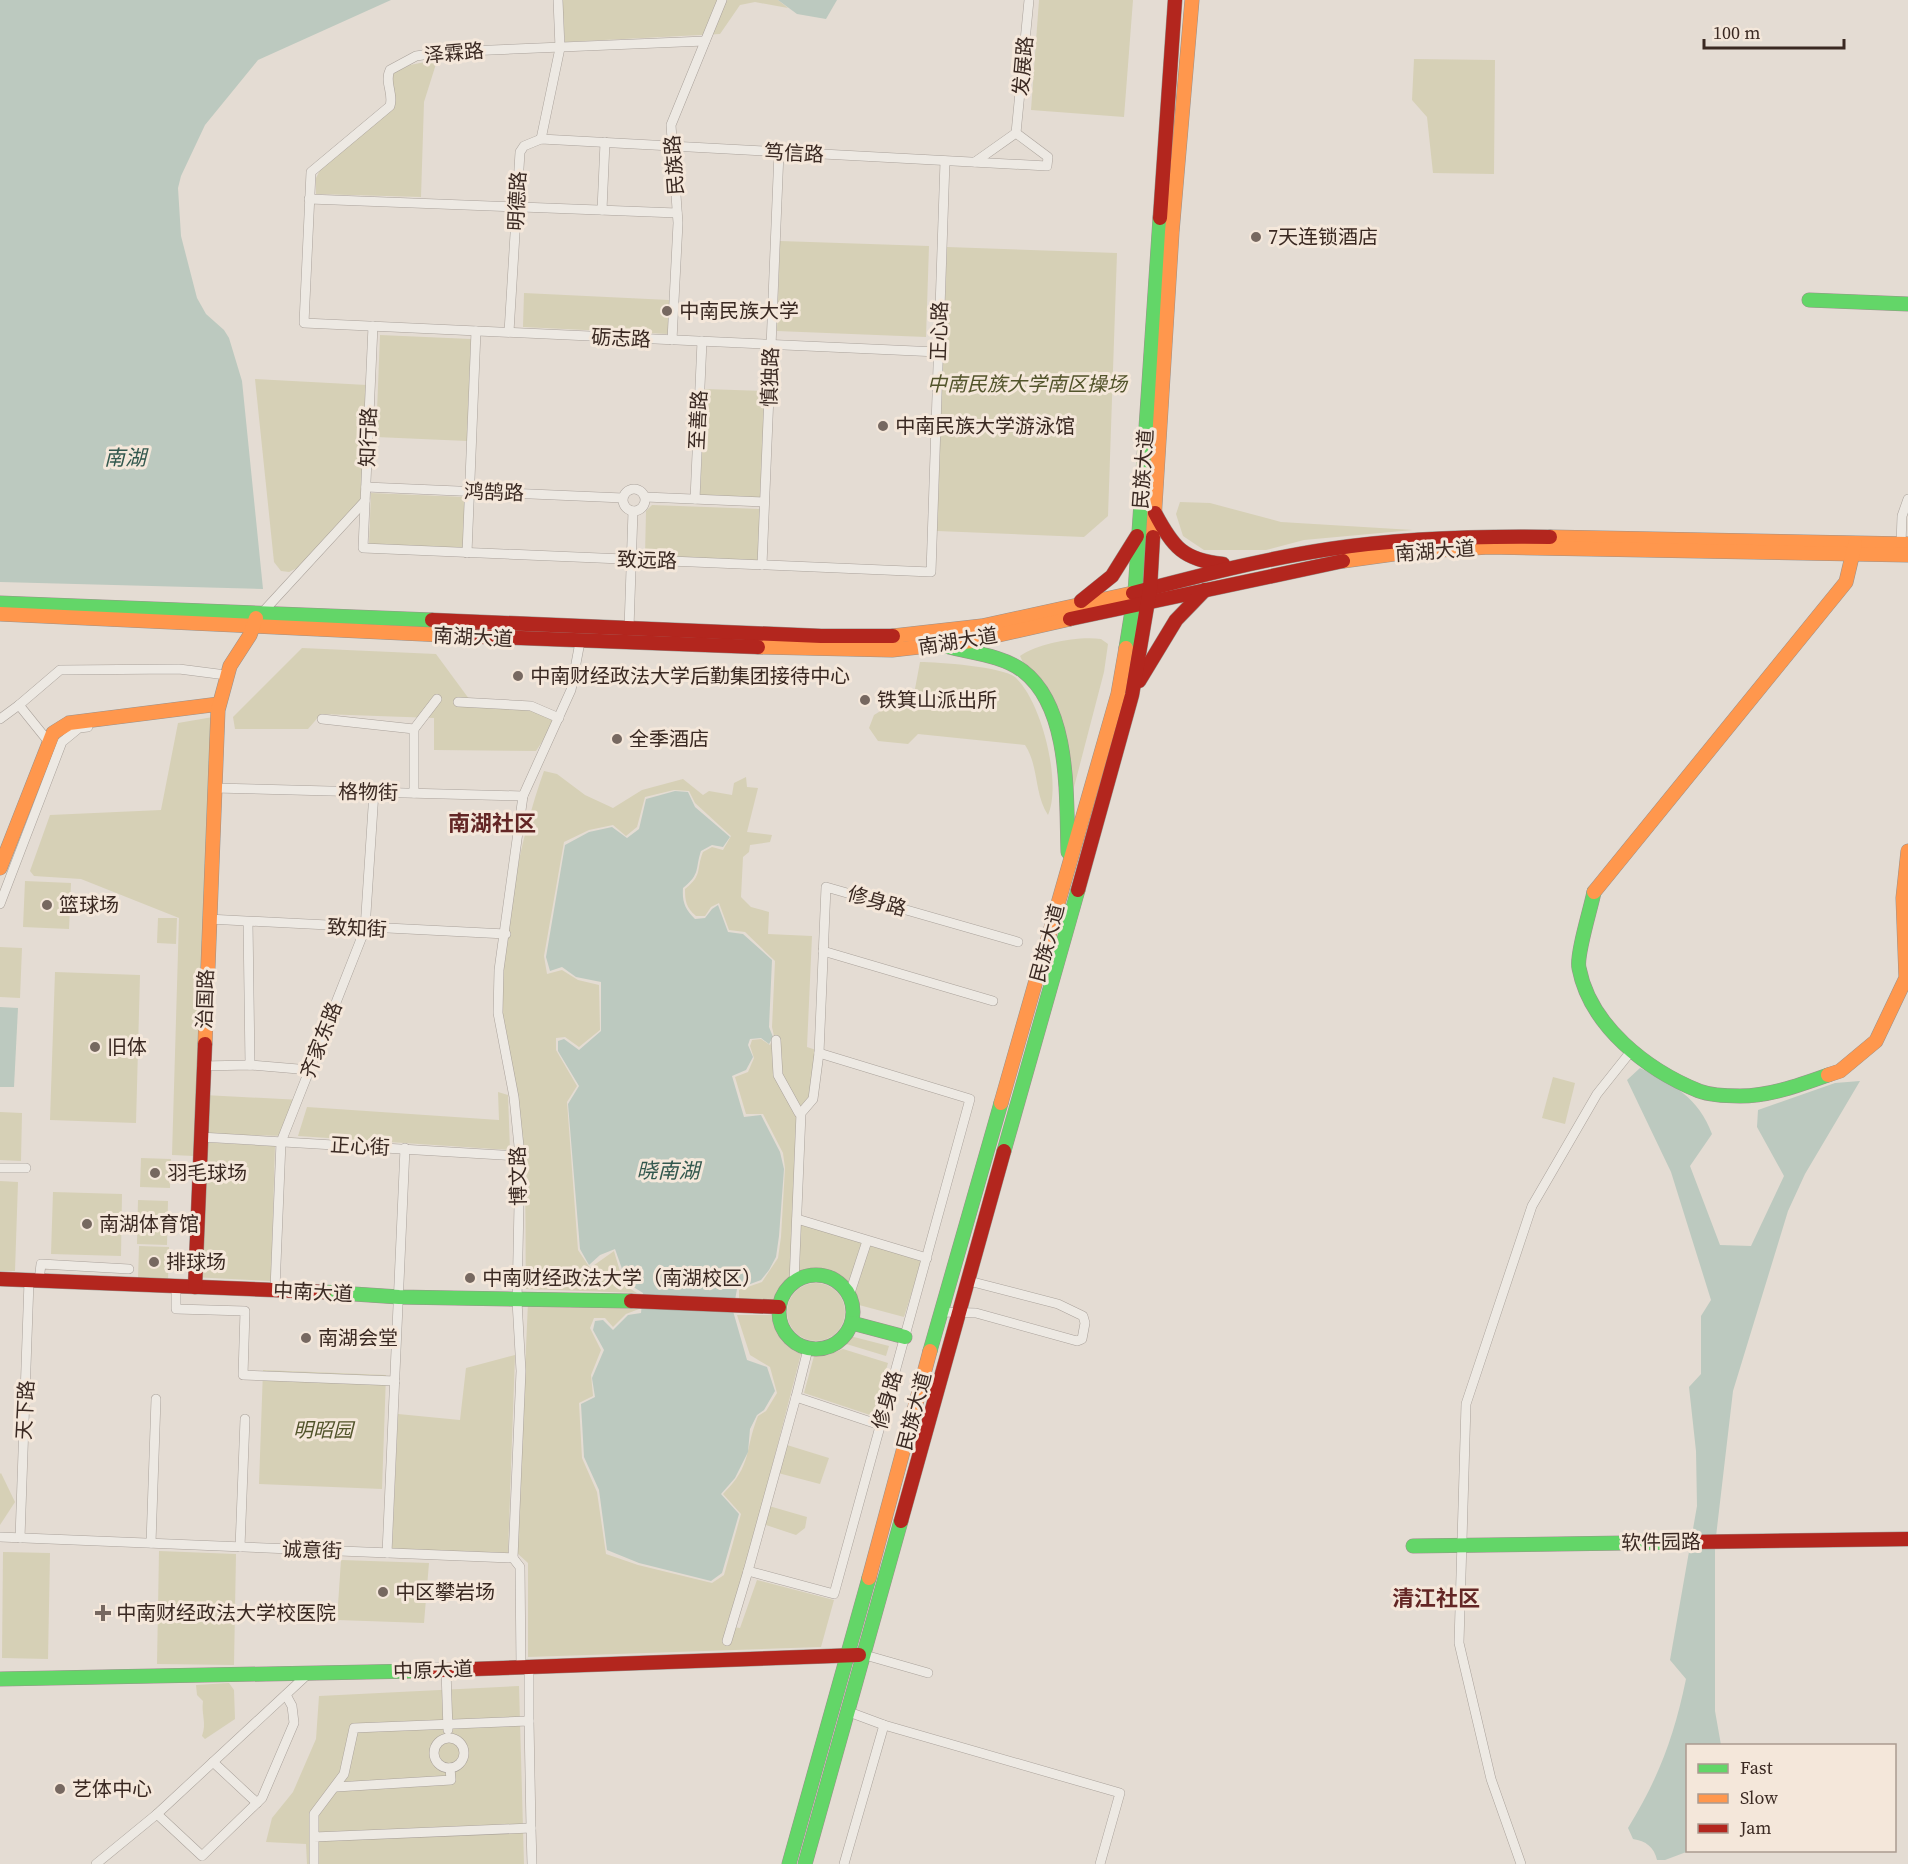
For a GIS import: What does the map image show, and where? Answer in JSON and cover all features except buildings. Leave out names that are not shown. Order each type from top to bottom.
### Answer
[{"type":"main road","name":"民族大道","points":[[789,1864],[849,1655],[941,1312],[1118,694],[1135,592],[1175,0]]},
{"type":"main road","name":"民族大道","points":[[805,1864],[1132,695],[1150,589],[1172,232],[1192,0]]},
{"type":"main road","points":[[1809,300],[1908,304]]},
{"type":"main road","points":[[1155,513],[1173,545],[1188,558],[1201,562],[1238,565]]},
{"type":"main road","points":[[1073,606],[1112,576],[1130,550],[1139,530]]},
{"type":"main road","name":"南湖大道","points":[[0,614],[257,618],[628,628],[821,636],[913,635],[1006,621],[1150,589],[1238,565],[1370,543],[1458,537],[1906,548]]},
{"type":"main road","points":[[1855,547],[1846,582],[1595,888],[1578,966],[1590,1003],[1632,1050],[1659,1070],[1701,1092],[1741,1096],[1785,1090],[1840,1071],[1876,1041],[1894,1008],[1906,978],[1903,898],[1908,851]]},
{"type":"main road","name":"南湖大道","points":[[0,603],[257,618],[580,642],[863,650],[943,645],[1133,607],[1206,589],[1351,559],[1459,548],[1855,547]]},
{"type":"main road","points":[[1132,695],[1176,620],[1206,589]]},
{"type":"main road","name":"治国路","points":[[195,1287],[218,707],[226,675],[257,618]]},
{"type":"main road","points":[[943,645],[1012,665],[1031,677],[1045,696],[1058,740],[1069,862]]},
{"type":"main road","points":[[0,868],[53,733],[69,723],[218,707]]},
{"type":"main road","points":[[810,1276],[828,1277],[842,1286],[849,1296],[853,1309],[852,1323],[839,1342],[819,1350],[808,1349],[797,1345],[785,1333],[780,1322],[779,1307],[782,1296],[794,1282],[810,1276]]},
{"type":"main road","name":"中南大道","points":[[0,1279],[276,1290],[399,1298],[626,1301],[779,1307]]},
{"type":"main road","points":[[852,1323],[904,1337]]},
{"type":"main road","name":"软件园路","points":[[1413,1546],[1908,1539]]},
{"type":"main road","name":"中原大道","points":[[0,1679],[446,1670],[865,1655]]},
{"type":"street","points":[[541,139],[560,48],[558,0]]},
{"type":"street","name":"民族路","points":[[672,340],[677,213],[672,118],[722,0]]},
{"type":"street","name":"发展路","points":[[1016,133],[1029,0]]},
{"type":"street","name":"泽霖路","points":[[304,323],[309,199],[313,170],[390,106],[392,97],[388,72],[408,59],[443,52],[705,41]]},
{"type":"street","points":[[975,162],[1016,133]]},
{"type":"street","name":"笃信路","points":[[541,139],[1047,166],[1048,157],[1016,133]]},
{"type":"street","name":"明德路","points":[[509,333],[520,152],[524,146],[541,139]]},
{"type":"street","points":[[602,210],[605,142]]},
{"type":"street","name":"慎独路","points":[[762,565],[779,152]]},
{"type":"street","name":"正心路","points":[[931,572],[945,161]]},
{"type":"street","points":[[309,199],[677,213]]},
{"type":"street","name":"砺志路","points":[[304,323],[938,352]]},
{"type":"street","name":"知行路","points":[[363,548],[373,326]]},
{"type":"street","points":[[467,553],[476,331]]},
{"type":"street","name":"至善路","points":[[694,500],[702,341]]},
{"type":"street","name":"鸿鹄路","points":[[366,487],[623,498]]},
{"type":"street","points":[[633,511],[624,505],[623,498],[627,491],[634,488],[641,491],[645,497]]},
{"type":"street","points":[[645,497],[764,502]]},
{"type":"street","points":[[633,511],[641,508],[645,497]]},
{"type":"street","points":[[1906,548],[1902,516],[1908,499]]},
{"type":"street","points":[[257,618],[365,501]]},
{"type":"street","points":[[628,628],[633,511]]},
{"type":"street","name":"致远路","points":[[363,548],[931,572]]},
{"type":"street","name":"博文路","points":[[513,1558],[521,1371],[517,1300],[520,1156],[514,1097],[498,1013],[499,970],[506,934],[523,796],[571,690],[580,642]]},
{"type":"street","points":[[0,719],[60,670],[179,669],[226,675]]},
{"type":"street","points":[[414,793],[414,729],[437,699]]},
{"type":"street","points":[[458,702],[531,706],[559,718]]},
{"type":"street","points":[[19,705],[48,741]]},
{"type":"street","points":[[0,904],[62,742],[79,728],[218,707]]},
{"type":"street","points":[[322,719],[414,729]]},
{"type":"street","name":"格物街","points":[[214,788],[523,796]]},
{"type":"street","name":"齐家东路","points":[[276,1290],[281,1142],[365,929],[374,792]]},
{"type":"street","name":"修身路","points":[[794,1282],[801,1113],[813,1099],[819,1053],[826,887],[1018,942]]},
{"type":"street","name":"致知街","points":[[208,920],[506,934]]},
{"type":"street","points":[[248,922],[250,1065]]},
{"type":"street","points":[[823,951],[993,1001]]},
{"type":"street","points":[[776,1040],[778,1075],[798,1113]]},
{"type":"street","points":[[1521,1864],[1491,1779],[1461,1654],[1458,1627],[1466,1404],[1532,1206],[1598,1094],[1632,1050]]},
{"type":"street","name":"修身路","points":[[748,1571],[834,1594],[970,1099],[819,1053]]},
{"type":"street","points":[[202,1066],[250,1065],[310,1070]]},
{"type":"street","name":"正心街","points":[[200,1137],[520,1156]]},
{"type":"street","points":[[387,1553],[405,1149]]},
{"type":"street","points":[[0,1168],[26,1168]]},
{"type":"street","points":[[797,1219],[927,1258]]},
{"type":"street","points":[[849,1296],[867,1241]]},
{"type":"street","points":[[34,1281],[41,1264],[129,1269]]},
{"type":"street","name":"天下路","points":[[20,1538],[34,1281]]},
{"type":"street","points":[[941,1312],[976,1313],[1077,1341],[1082,1339],[1085,1332],[1083,1316],[1058,1304],[969,1281]]},
{"type":"street","points":[[176,1286],[176,1309],[245,1311],[243,1375],[395,1381]]},
{"type":"street","points":[[728,1641],[808,1349]]},
{"type":"street","points":[[796,1397],[880,1425]]},
{"type":"street","points":[[151,1543],[156,1399]]},
{"type":"street","points":[[240,1547],[245,1419]]},
{"type":"street","name":"诚意街","points":[[0,1537],[513,1558]]},
{"type":"street","points":[[513,1558],[520,1567],[530,1721],[532,1864]]},
{"type":"street","points":[[865,1655],[928,1673]]},
{"type":"street","points":[[446,1670],[448,1738]]},
{"type":"street","points":[[96,1864],[157,1814],[309,1673]]},
{"type":"street","points":[[157,1814],[201,1856],[262,1798],[294,1724],[292,1706],[285,1695]]},
{"type":"street","points":[[849,1712],[884,1725],[1120,1792],[1100,1864]]},
{"type":"street","points":[[314,1864],[314,1814],[336,1787],[349,1761],[354,1728],[530,1721]]},
{"type":"street","points":[[844,1864],[884,1725]]},
{"type":"street","points":[[448,1738],[461,1744],[464,1753],[461,1762],[450,1768],[438,1764],[434,1755],[436,1745],[448,1738]]},
{"type":"street","points":[[213,1762],[257,1803]]},
{"type":"street","points":[[336,1787],[451,1780],[450,1768]]},
{"type":"street","points":[[314,1837],[531,1828]]},
{"type":"green space","points":[[562,0],[778,0],[788,8],[755,2],[740,5],[720,34],[565,42]]},
{"type":"green space","points":[[1039,0],[1133,0],[1124,117],[1031,110]]},
{"type":"green space","points":[[1414,59],[1495,60],[1494,174],[1433,173],[1427,117],[1412,100]]},
{"type":"green space","points":[[435,60],[436,64],[424,102],[421,197],[316,194],[316,178],[320,170],[392,110],[396,100],[391,74],[410,65]]},
{"type":"green space","points":[[780,241],[929,246],[926,337],[777,331]]},
{"type":"green space","name":"中南民族大学南区操场","points":[[947,247],[1117,253],[1108,516],[1084,537],[937,531]]},
{"type":"green space","points":[[524,293],[669,300],[668,334],[523,327]]},
{"type":"green space","points":[[380,335],[471,339],[467,441],[376,437]]},
{"type":"green space","points":[[255,379],[367,385],[362,499],[299,567],[289,572],[281,571],[274,562]]},
{"type":"green space","points":[[705,389],[765,391],[760,498],[700,495]]},
{"type":"green space","points":[[371,493],[465,497],[463,548],[369,544]]},
{"type":"green space","points":[[1180,502],[1210,503],[1281,522],[1413,530],[1304,540],[1266,550],[1204,550],[1183,536],[1176,514]]},
{"type":"green space","points":[[652,505],[760,509],[758,561],[645,556],[646,511]]},
{"type":"green space","points":[[1101,639],[1108,644],[1104,672],[1073,791],[1067,754],[1020,656],[1037,647],[1059,642]]},
{"type":"green space","points":[[302,648],[436,654],[475,707],[531,706],[559,716],[536,751],[434,750],[434,718],[321,714],[308,729],[235,729],[233,717]]},
{"type":"green space","points":[[920,662],[998,670],[1015,677],[1034,704],[1047,743],[1053,784],[1048,815],[1040,798],[1033,762],[1025,745],[918,734],[908,744],[878,741],[869,728],[874,715],[887,707],[912,705]]},
{"type":"green space","points":[[213,717],[196,1142],[275,1146],[271,1281],[191,1277],[194,1156],[172,1155],[179,918],[81,879],[34,876],[30,871],[50,815],[161,810],[178,723]]},
{"type":"green space","points":[[544,771],[557,774],[585,795],[613,808],[642,790],[683,779],[703,795],[709,791],[732,795],[734,783],[746,777],[747,787],[758,788],[747,832],[772,835],[770,842],[750,845],[749,852],[743,857],[741,897],[751,907],[769,912],[768,934],[812,936],[807,1047],[816,1050],[811,1096],[799,1113],[791,1277],[779,1289],[775,1300],[739,1299],[739,1290],[762,1282],[778,1258],[785,1168],[783,1153],[763,1114],[746,1114],[735,1077],[748,1072],[754,1058],[750,1046],[752,1040],[761,1039],[770,1045],[774,1036],[772,1027],[775,961],[745,932],[729,930],[719,903],[711,907],[705,916],[696,916],[688,907],[685,889],[697,876],[703,852],[712,847],[723,850],[731,836],[695,803],[689,791],[674,790],[645,797],[637,827],[626,836],[613,825],[589,830],[564,842],[544,956],[547,974],[562,970],[578,980],[599,985],[600,1030],[579,1047],[565,1037],[556,1038],[556,1050],[577,1086],[567,1102],[578,1250],[590,1268],[614,1251],[624,1285],[637,1293],[526,1289],[524,1165],[504,1041],[502,1008],[505,950],[514,888],[527,827]]},
{"type":"green space","name":"篮球场","points":[[25,881],[71,883],[69,929],[23,927]]},
{"type":"green space","points":[[158,918],[177,918],[176,944],[157,943]]},
{"type":"green space","points":[[0,947],[22,948],[20,998],[0,997]]},
{"type":"green space","name":"旧体","points":[[55,972],[140,975],[136,1123],[50,1120]]},
{"type":"green space","points":[[1553,1077],[1575,1083],[1565,1124],[1542,1118]]},
{"type":"green space","points":[[498,1092],[508,1095],[510,1150],[298,1136],[307,1107],[499,1120]]},
{"type":"green space","points":[[204,1095],[301,1100],[288,1136],[202,1134]]},
{"type":"green space","points":[[0,1112],[22,1113],[21,1161],[0,1160]]},
{"type":"green space","name":"羽毛球场","points":[[141,1158],[171,1159],[170,1188],[140,1187]]},
{"type":"green space","points":[[0,1181],[18,1182],[15,1271],[0,1271]]},
{"type":"green space","name":"南湖体育馆","points":[[53,1192],[122,1194],[121,1256],[51,1254]]},
{"type":"green space","points":[[138,1200],[168,1201],[167,1245],[137,1244]]},
{"type":"green space","points":[[800,1223],[863,1243],[848,1284],[837,1275],[825,1270],[812,1269],[798,1273]]},
{"type":"green space","points":[[869,1245],[922,1260],[904,1317],[859,1305],[854,1292]]},
{"type":"green space","name":"排球场","points":[[139,1246],[169,1247],[168,1279],[138,1278]]},
{"type":"green space","points":[[816,1283],[832,1288],[840,1296],[845,1312],[840,1328],[832,1336],[816,1341],[800,1336],[792,1328],[787,1312],[792,1296],[800,1288]]},
{"type":"green space","points":[[528,1302],[639,1309],[626,1314],[613,1327],[605,1318],[594,1318],[590,1328],[601,1350],[591,1375],[593,1396],[579,1403],[582,1458],[597,1492],[606,1554],[638,1565],[712,1583],[724,1575],[741,1514],[723,1494],[744,1465],[758,1416],[766,1411],[777,1393],[770,1367],[750,1355],[737,1315],[772,1315],[780,1339],[801,1354],[744,1575],[726,1626],[740,1628],[757,1580],[834,1600],[821,1647],[528,1657],[528,1563],[517,1553]]},
{"type":"green space","points":[[850,1336],[889,1346],[886,1356],[843,1343]]},
{"type":"green space","points":[[843,1349],[888,1363],[873,1416],[804,1393],[814,1356],[828,1355]]},
{"type":"green space","points":[[515,1355],[508,1553],[392,1549],[398,1414],[460,1420],[466,1368]]},
{"type":"green space","name":"明昭园","points":[[263,1370],[386,1375],[382,1489],[259,1484]]},
{"type":"green space","points":[[787,1445],[829,1458],[820,1484],[778,1473]]},
{"type":"green space","points":[[0,1474],[15,1502],[0,1525]]},
{"type":"green space","points":[[769,1506],[807,1517],[805,1528],[796,1535],[763,1524]]},
{"type":"green space","points":[[159,1551],[236,1554],[234,1665],[157,1664]]},
{"type":"green space","points":[[3,1552],[50,1553],[48,1659],[2,1658]]},
{"type":"green space","name":"中区攀岩场","points":[[341,1560],[429,1563],[424,1623],[337,1620]]},
{"type":"green space","points":[[229,1683],[234,1690],[235,1719],[205,1739],[202,1736],[203,1701],[197,1695],[196,1685]]},
{"type":"green space","points":[[519,1686],[524,1864],[307,1864],[306,1844],[266,1842],[272,1818],[293,1792],[316,1739],[319,1696]]},
{"type":"water","name":"南湖","points":[[0,0],[391,0],[258,60],[205,125],[181,176],[178,188],[181,236],[197,298],[206,314],[224,330],[229,338],[242,381],[263,589],[0,582]]},
{"type":"water","points":[[778,0],[837,0],[826,19],[797,14]]},
{"type":"water","name":"晓南湖","points":[[675,791],[688,792],[695,807],[730,837],[723,847],[712,845],[701,851],[695,875],[683,888],[687,908],[695,919],[705,918],[718,905],[728,932],[743,934],[772,960],[769,1027],[773,1037],[769,1044],[761,1038],[750,1039],[748,1045],[753,1057],[746,1070],[732,1076],[744,1117],[761,1115],[780,1152],[784,1169],[776,1257],[761,1280],[737,1289],[733,1311],[747,1360],[767,1367],[775,1391],[764,1410],[757,1415],[750,1429],[748,1452],[735,1478],[721,1494],[739,1514],[722,1573],[711,1581],[639,1563],[607,1550],[599,1490],[584,1457],[581,1404],[595,1397],[592,1378],[604,1350],[593,1330],[595,1321],[603,1320],[613,1330],[628,1315],[641,1313],[643,1293],[627,1283],[615,1249],[600,1255],[589,1265],[580,1249],[568,1104],[579,1086],[558,1051],[558,1041],[564,1039],[579,1050],[601,1031],[601,982],[576,977],[562,967],[550,971],[546,957],[565,845],[589,832],[612,827],[627,838],[639,829],[646,799]]},
{"type":"water","points":[[0,1007],[18,1008],[14,1087],[0,1087]]},
{"type":"water","points":[[1640,1068],[1674,1086],[1700,1111],[1712,1134],[1690,1166],[1720,1245],[1751,1246],[1784,1176],[1757,1127],[1758,1110],[1835,1083],[1860,1081],[1805,1174],[1788,1211],[1733,1391],[1715,1545],[1715,1711],[1721,1744],[1686,1744],[1686,1852],[1665,1860],[1657,1860],[1652,1848],[1642,1841],[1633,1839],[1628,1828],[1657,1774],[1671,1738],[1686,1679],[1670,1660],[1697,1506],[1696,1451],[1689,1387],[1701,1374],[1701,1316],[1711,1300],[1671,1172],[1627,1080]]},
{"type":"traffic: fast","points":[[1126,648],[1135,592],[1160,218]]},
{"type":"traffic: fast","points":[[1809,300],[1908,304]]},
{"type":"traffic: fast","points":[[0,603],[432,620]]},
{"type":"traffic: fast","points":[[949,647],[1006,662],[1023,671],[1039,687],[1050,707],[1063,755],[1068,852]]},
{"type":"traffic: fast","points":[[1004,1151],[1078,890]]},
{"type":"traffic: fast","points":[[1594,892],[1582,942],[1579,968],[1585,989],[1595,1009],[1608,1027],[1641,1058],[1679,1082],[1699,1091],[1719,1095],[1740,1096],[1774,1092],[1828,1075]]},
{"type":"traffic: fast","points":[[930,1351],[1001,1103]]},
{"type":"traffic: fast","points":[[816,1275],[837,1281],[847,1291],[853,1312],[847,1333],[837,1343],[816,1349],[795,1343],[785,1333],[779,1312],[785,1291],[795,1281],[816,1275]]},
{"type":"traffic: fast","points":[[324,1292],[399,1297],[631,1301]]},
{"type":"traffic: fast","points":[[852,1323],[905,1337]]},
{"type":"traffic: fast","points":[[805,1864],[901,1521]]},
{"type":"traffic: fast","points":[[1413,1546],[1692,1542]]},
{"type":"traffic: fast","points":[[789,1864],[869,1578]]},
{"type":"traffic: fast","points":[[0,1679],[417,1671]]},
{"type":"traffic: slow","points":[[1153,537],[1172,232],[1192,0]]},
{"type":"traffic: slow","points":[[1550,537],[1908,544]]},
{"type":"traffic: slow","points":[[1594,892],[1846,582],[1855,544]]},
{"type":"traffic: slow","points":[[1343,561],[1408,552],[1489,547],[1908,555]]},
{"type":"traffic: slow","points":[[893,636],[982,626],[1133,593]]},
{"type":"traffic: slow","points":[[0,614],[465,636]]},
{"type":"traffic: slow","points":[[205,1044],[218,710],[230,666],[250,635],[256,618]]},
{"type":"traffic: slow","points":[[758,647],[892,650],[972,641],[1070,619]]},
{"type":"traffic: slow","points":[[1001,1103],[1118,694],[1126,648]]},
{"type":"traffic: slow","points":[[0,868],[53,733],[69,723],[219,704]]},
{"type":"traffic: slow","points":[[1828,1075],[1840,1071],[1876,1041],[1906,978],[1903,898],[1908,851]]},
{"type":"traffic: slow","points":[[869,1578],[930,1351]]},
{"type":"traffic: jam","points":[[1160,218],[1175,0]]},
{"type":"traffic: jam","points":[[1155,513],[1168,535],[1181,550],[1198,559],[1223,564]]},
{"type":"traffic: jam","points":[[1081,601],[1112,576],[1137,536]]},
{"type":"traffic: jam","points":[[1078,890],[1132,695],[1150,589],[1153,537]]},
{"type":"traffic: jam","points":[[1133,593],[1255,563],[1357,545],[1440,538],[1550,537]]},
{"type":"traffic: jam","points":[[1070,619],[1343,561]]},
{"type":"traffic: jam","points":[[1139,681],[1176,620],[1205,590]]},
{"type":"traffic: jam","points":[[432,620],[821,636],[893,636]]},
{"type":"traffic: jam","points":[[465,636],[758,647]]},
{"type":"traffic: jam","points":[[195,1287],[205,1044]]},
{"type":"traffic: jam","points":[[901,1521],[1004,1151]]},
{"type":"traffic: jam","points":[[0,1279],[324,1292]]},
{"type":"traffic: jam","points":[[631,1301],[779,1307]]},
{"type":"traffic: jam","points":[[1692,1542],[1908,1539]]},
{"type":"traffic: jam","points":[[417,1671],[859,1655]]},
{"type":"place","name":"7天连锁酒店","points":[[1256,237]]},
{"type":"place","name":"中南民族大学","points":[[667,311]]},
{"type":"place","name":"中南民族大学游泳馆","points":[[883,426]]},
{"type":"place","name":"中南财经政法大学后勤集团接待中心","points":[[518,676]]},
{"type":"place","name":"铁箕山派出所","points":[[865,700]]},
{"type":"place","name":"全季酒店","points":[[617,739]]},
{"type":"place","name":"篮球场","points":[[47,905]]},
{"type":"place","name":"旧体","points":[[95,1047]]},
{"type":"place","name":"羽毛球场","points":[[155,1173]]},
{"type":"place","name":"南湖体育馆","points":[[87,1224]]},
{"type":"place","name":"排球场","points":[[154,1262]]},
{"type":"place","name":"中南财经政法大学（南湖校区）","points":[[470,1278]]},
{"type":"place","name":"南湖会堂","points":[[306,1338]]},
{"type":"place","name":"中区攀岩场","points":[[383,1592]]},
{"type":"place","name":"中南财经政法大学校医院","points":[[103,1613]]},
{"type":"place","name":"艺体中心","points":[[60,1789]]},
{"type":"district","name":"南湖社区","points":[[492,823]]},
{"type":"district","name":"清江社区","points":[[1436,1598]]}]
